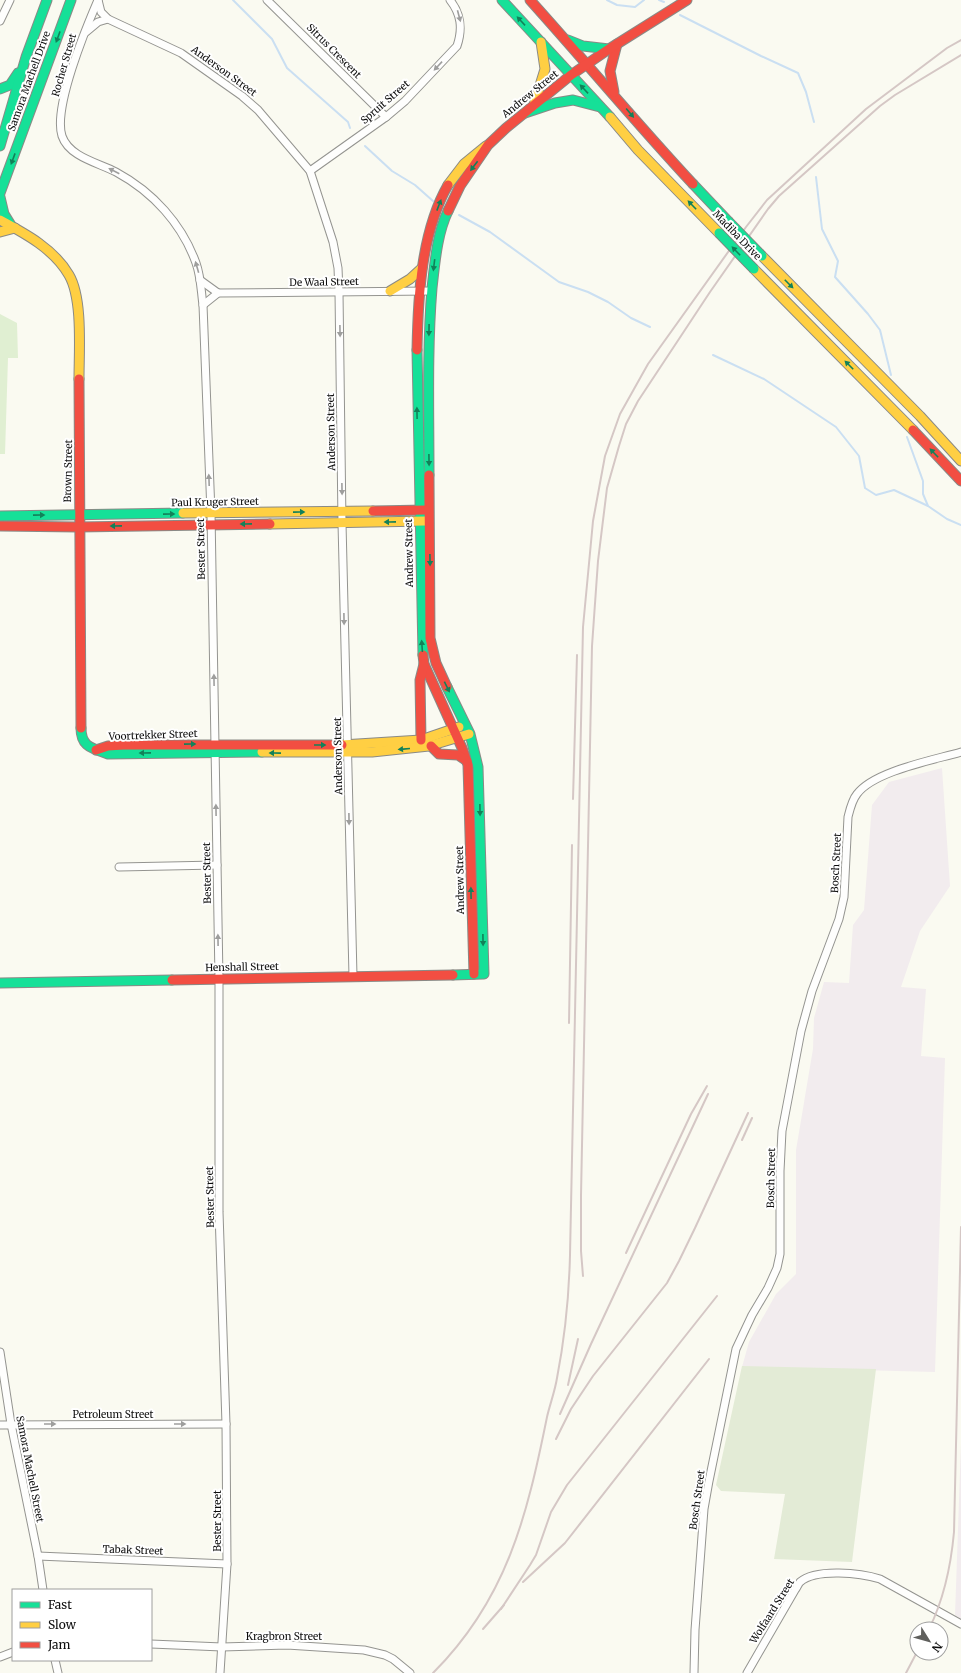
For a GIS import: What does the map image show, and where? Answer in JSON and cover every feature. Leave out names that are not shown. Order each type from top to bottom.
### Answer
[{"type":"main road","name":"Samora Machell Drive","points":[[0,146],[26,57],[47,0]]},
{"type":"main road","name":"Samora Machell Drive","points":[[0,193],[71,0]]},
{"type":"main road","name":"Madiba Drive","points":[[502,0],[572,75],[638,150],[877,392],[961,481]]},
{"type":"main road","name":"Madiba Drive","points":[[530,0],[588,64],[655,143],[728,221],[920,416],[961,461]]},
{"type":"main road","name":"Andrew Street","points":[[474,974],[472,964],[469,770],[467,760],[424,664],[422,650],[417,399],[420,291],[422,268],[428,237],[442,198],[458,171],[474,153],[488,145],[534,105],[572,75],[687,0]]},
{"type":"main road","points":[[565,39],[584,46],[613,47],[610,71],[614,95]]},
{"type":"main road","points":[[534,105],[545,68],[541,42]]},
{"type":"main road","points":[[0,89],[5,88],[13,81],[26,57]]},
{"type":"main road","points":[[525,113],[540,110],[563,101],[575,100],[601,107]]},
{"type":"main road","name":"Andrew Street","points":[[484,974],[478,767],[475,749],[436,664],[430,638],[428,399],[431,291],[439,240],[452,201],[460,186],[488,145]]},
{"type":"main road","points":[[0,198],[4,214],[13,228],[0,232]]},
{"type":"main road","name":"Brown Street","points":[[0,220],[39,243],[56,257],[70,276],[74,287],[79,349],[80,430],[78,527],[81,732],[84,743],[96,750]]},
{"type":"main road","points":[[390,291],[410,279],[422,268]]},
{"type":"main road","points":[[920,416],[961,452]]},
{"type":"main road","name":"Paul Kruger Street","points":[[0,516],[430,510]]},
{"type":"main road","points":[[0,526],[78,527],[429,521]]},
{"type":"main road","points":[[420,740],[420,680],[424,664]]},
{"type":"main road","name":"Voortrekker Street","points":[[96,750],[108,754],[215,748],[348,749],[431,746],[467,729]]},
{"type":"main road","name":"Voortrekker Street","points":[[348,749],[455,734]]},
{"type":"main road","points":[[431,746],[441,755],[456,755],[467,760]]},
{"type":"main road","name":"Henshall Street","points":[[0,983],[484,974]]},
{"type":"street","points":[[0,22],[10,0]]},
{"type":"street","points":[[83,34],[92,26],[108,19],[101,12],[98,0]]},
{"type":"street","name":"Rocher Street","points":[[62,138],[61,128],[65,95],[83,34],[98,0]]},
{"type":"street","name":"Sitrus Crescent","points":[[267,0],[386,117]]},
{"type":"street","name":"Spruit Street","points":[[310,171],[366,133],[386,117],[405,100],[457,46],[461,36],[461,20],[457,9],[450,0]]},
{"type":"street","name":"Anderson Street","points":[[108,19],[181,53],[242,96],[258,110],[310,171],[333,242],[338,268],[340,292],[342,523],[353,976]]},
{"type":"street","name":"Bester Street","points":[[62,138],[70,148],[81,156],[117,173],[147,193],[165,210],[180,228],[188,244],[196,264],[200,280],[203,305],[211,513],[219,979],[219,1212],[226,1424],[227,1564],[220,1673]]},
{"type":"street","points":[[200,280],[218,293],[203,305]]},
{"type":"street","name":"De Waal Street","points":[[218,293],[431,291]]},
{"type":"street","name":"Bosch Street","points":[[694,1673],[695,1630],[704,1509],[709,1481],[736,1349],[752,1315],[768,1288],[777,1268],[780,1254],[780,1171],[782,1131],[801,1031],[812,991],[839,919],[844,897],[848,816],[857,794],[864,786],[873,780],[905,768],[961,752]]},
{"type":"street","points":[[119,867],[217,865]]},
{"type":"street","name":"Samora Machell Street","points":[[0,1352],[11,1424],[38,1556],[43,1589]]},
{"type":"street","name":"Petroleum Street","points":[[0,1425],[226,1424]]},
{"type":"street","name":"Tabak Street","points":[[38,1556],[227,1564]]},
{"type":"street","name":"Wolfaard Street","points":[[747,1673],[795,1590],[801,1582],[816,1575],[866,1575],[880,1579],[961,1624]]},
{"type":"street","name":"Kragbron Street","points":[[152,1644],[222,1647],[287,1645],[364,1650],[393,1658],[410,1673]]},
{"type":"street","points":[[0,1657],[12,1652]]},
{"type":"street","points":[[55,1661],[58,1673]]},
{"type":"shaded area","points":[[942,768],[950,886],[920,931],[901,987],[926,989],[921,1056],[945,1058],[935,1372],[742,1367],[749,1342],[776,1294],[796,1274],[796,1150],[813,1049],[814,1018],[824,982],[849,983],[853,925],[864,910],[872,805],[889,782]]},
{"type":"shaded area","points":[[961,1443],[961,1619],[955,1615]]},
{"type":"green space","points":[[0,314],[17,323],[18,358],[8,358],[5,454],[0,454]]},
{"type":"green space","points":[[742,1366],[876,1369],[852,1562],[774,1559],[785,1494],[721,1491],[716,1485]]},
{"type":"waterway","points":[[233,0],[272,39],[287,68],[348,122],[350,128]]},
{"type":"waterway","points":[[607,0],[617,5],[635,7],[644,0]]},
{"type":"waterway","points":[[659,0],[664,2]]},
{"type":"waterway","points":[[680,15],[798,73],[806,92],[814,122]]},
{"type":"waterway","points":[[365,146],[392,171],[415,185],[433,201]]},
{"type":"waterway","points":[[816,177],[822,229],[838,261],[835,277],[868,314],[880,330],[891,375]]},
{"type":"waterway","points":[[459,215],[490,232],[559,282],[588,292],[608,302],[631,318],[650,327]]},
{"type":"waterway","points":[[713,355],[764,379],[836,427],[859,456],[865,488],[876,495],[894,490],[928,506]]},
{"type":"waterway","points":[[907,437],[923,481],[923,494],[928,506],[947,519],[961,525]]},
{"type":"railway","points":[[433,1673],[458,1645],[479,1616],[496,1586],[510,1554],[522,1522],[531,1488],[556,1383],[562,1347],[568,1301],[570,1255],[583,627],[593,521],[605,456],[620,414],[648,364],[767,200],[866,109],[947,48],[961,40]]},
{"type":"railway","points":[[583,1276],[581,1251],[581,1196],[592,646],[598,561],[607,488],[619,446],[626,424],[638,401],[710,292],[768,209],[779,196],[880,106],[895,95],[961,55]]},
{"type":"railway","points":[[573,799],[577,655]]},
{"type":"railway","points":[[569,1023],[572,845]]},
{"type":"railway","points":[[626,1253],[691,1114],[707,1086]]},
{"type":"railway","points":[[560,1414],[591,1344],[708,1094]]},
{"type":"railway","points":[[556,1439],[571,1409],[593,1376],[667,1283],[695,1228],[748,1113]]},
{"type":"railway","points":[[742,1140],[752,1118]]},
{"type":"railway","points":[[933,1621],[946,1582],[954,1532],[961,1227]]},
{"type":"railway","points":[[501,1609],[536,1555],[551,1512],[567,1485],[717,1296]]},
{"type":"railway","points":[[568,1385],[578,1339]]},
{"type":"railway","points":[[523,1582],[565,1543],[709,1359]]},
{"type":"railway","points":[[483,1629],[504,1605]]},
{"type":"railway","points":[[906,1673],[912,1661]]},
{"type":"traffic: fast","points":[[0,146],[26,57],[47,0]]},
{"type":"traffic: fast","points":[[0,193],[71,0]]},
{"type":"traffic: fast","points":[[502,0],[610,117]]},
{"type":"traffic: fast","points":[[568,40],[583,46],[609,49]]},
{"type":"traffic: fast","points":[[0,89],[10,85],[18,73]]},
{"type":"traffic: fast","points":[[525,113],[555,103],[573,100],[600,107]]},
{"type":"traffic: fast","points":[[693,184],[728,221]]},
{"type":"traffic: fast","points":[[0,197],[4,214],[12,227]]},
{"type":"traffic: fast","points":[[429,475],[430,311],[435,258],[441,229],[448,211]]},
{"type":"traffic: fast","points":[[728,221],[762,256]]},
{"type":"traffic: fast","points":[[719,233],[754,269]]},
{"type":"traffic: fast","points":[[417,350],[423,655]]},
{"type":"traffic: fast","points":[[0,516],[183,513]]},
{"type":"traffic: fast","points":[[447,687],[470,734],[478,767],[484,974],[453,975]]},
{"type":"traffic: fast","points":[[81,728],[83,739],[88,746],[108,754],[262,752]]},
{"type":"traffic: fast","points":[[0,983],[172,980]]},
{"type":"traffic: slow","points":[[534,105],[545,69],[541,42]]},
{"type":"traffic: slow","points":[[610,117],[638,150],[719,233]]},
{"type":"traffic: slow","points":[[448,185],[464,164],[486,146]]},
{"type":"traffic: slow","points":[[0,220],[39,243],[56,257],[69,275],[73,285],[78,311],[80,340],[79,379]]},
{"type":"traffic: slow","points":[[0,232],[15,228]]},
{"type":"traffic: slow","points":[[762,256],[920,416],[961,461]]},
{"type":"traffic: slow","points":[[390,291],[410,279],[422,268]]},
{"type":"traffic: slow","points":[[754,269],[913,430]]},
{"type":"traffic: slow","points":[[183,513],[373,511]]},
{"type":"traffic: slow","points":[[270,524],[425,521]]},
{"type":"traffic: slow","points":[[342,745],[421,740],[459,727]]},
{"type":"traffic: slow","points":[[262,752],[372,752],[429,746],[469,734]]},
{"type":"traffic: jam","points":[[530,0],[693,184]]},
{"type":"traffic: jam","points":[[448,211],[460,186],[488,145],[506,128],[571,75],[609,49],[687,0]]},
{"type":"traffic: jam","points":[[614,92],[610,71],[617,44]]},
{"type":"traffic: jam","points":[[417,350],[418,308],[423,265],[432,223],[439,203],[448,185]]},
{"type":"traffic: jam","points":[[79,379],[81,728]]},
{"type":"traffic: jam","points":[[913,430],[961,481]]},
{"type":"traffic: jam","points":[[429,475],[430,638],[436,663],[447,687]]},
{"type":"traffic: jam","points":[[373,511],[426,510]]},
{"type":"traffic: jam","points":[[0,526],[78,527],[270,524]]},
{"type":"traffic: jam","points":[[423,655],[424,664],[462,748],[468,765],[474,974]]},
{"type":"traffic: jam","points":[[421,740],[420,680],[424,664]]},
{"type":"traffic: jam","points":[[96,750],[108,746],[123,745],[342,745]]},
{"type":"traffic: jam","points":[[431,746],[439,754],[458,755],[467,761]]},
{"type":"traffic: jam","points":[[172,980],[453,975]]}]
